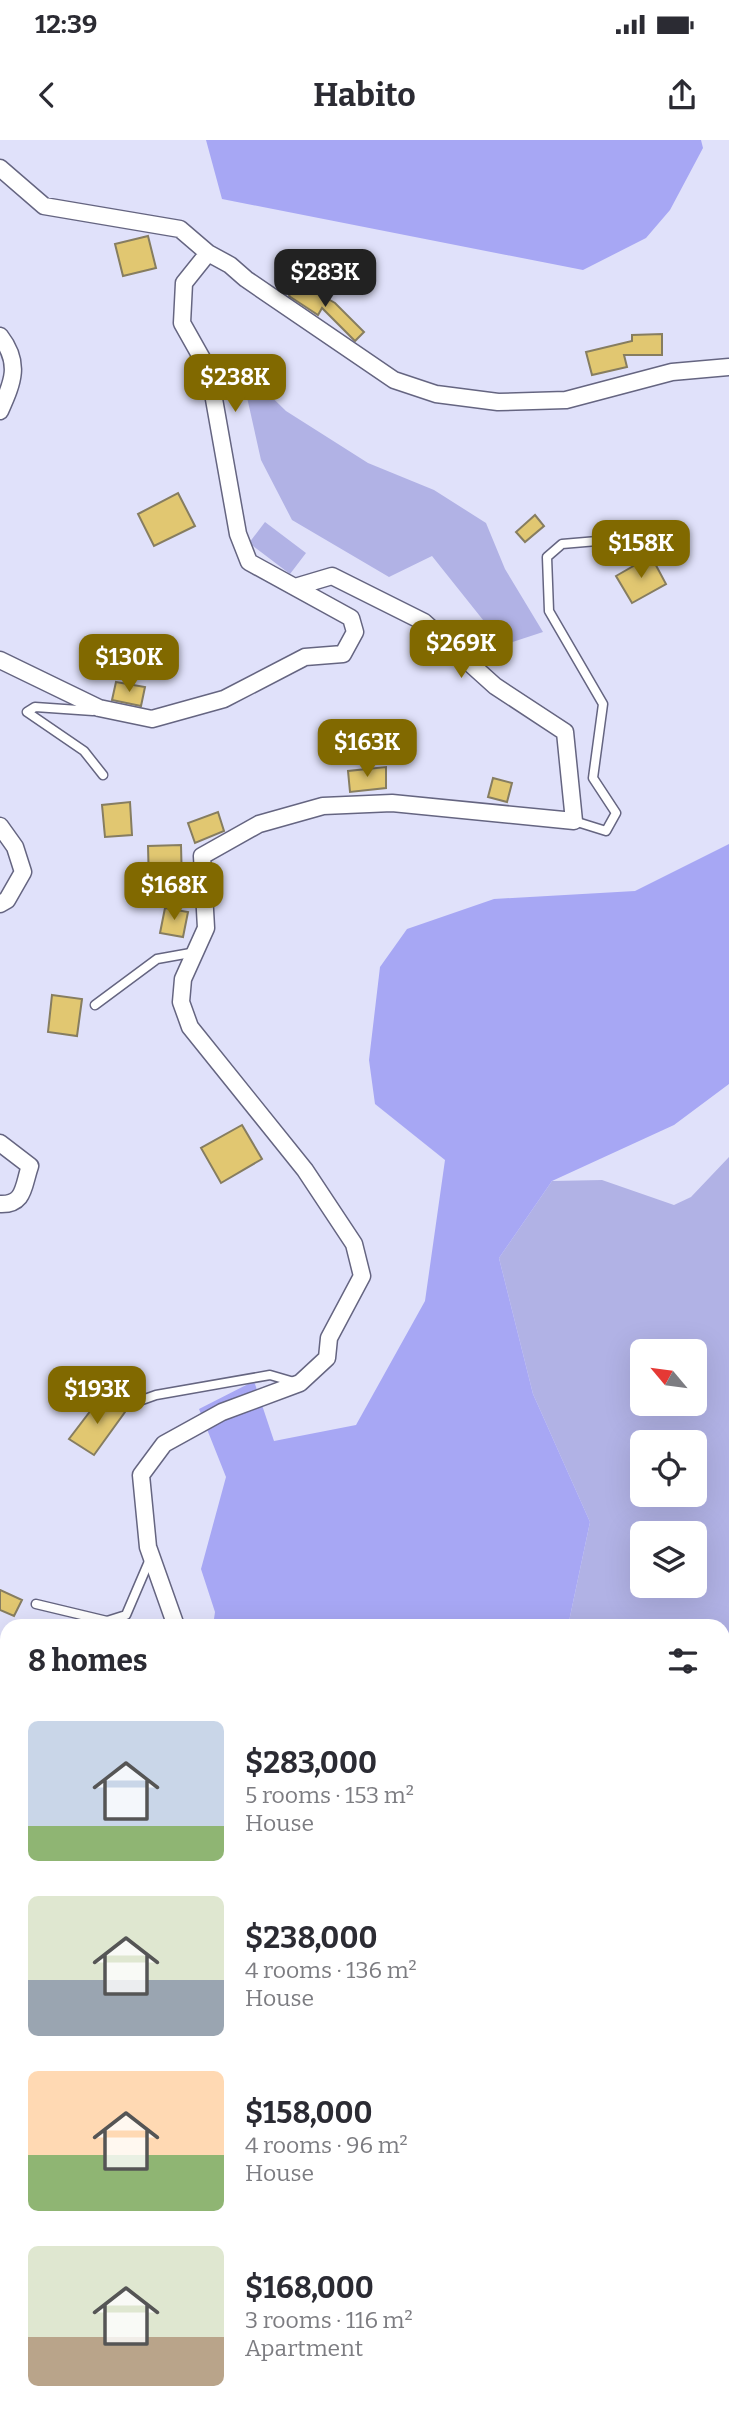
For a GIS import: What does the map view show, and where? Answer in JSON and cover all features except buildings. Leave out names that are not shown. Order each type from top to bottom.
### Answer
[{"type":"street","points":[[0,168],[44,206],[180,229],[208,253],[230,265],[246,279],[394,380],[436,394],[498,402],[566,400],[672,372],[729,367]]},
{"type":"street","points":[[0,660],[99,708],[152,719],[224,699],[305,657],[343,654],[355,632],[351,618],[248,562],[238,534],[209,371],[182,323],[184,283],[208,253]]},
{"type":"street","points":[[0,336],[13,356],[13,382],[0,411]]},
{"type":"street","points":[[174,1619],[148,1547],[141,1475],[164,1444],[222,1412],[300,1383],[327,1358],[329,1338],[362,1276],[354,1244],[305,1170],[190,1027],[181,1003],[183,979],[206,928],[202,856],[258,824],[323,806],[392,803],[574,821],[565,732],[495,686],[424,622],[332,576],[295,587]]},
{"type":"street","points":[[0,826],[15,847],[23,872],[7,900],[0,904]]},
{"type":"street","points":[[0,1143],[30,1166],[19,1200],[12,1204],[0,1203]]},
{"type":"lane","points":[[574,821],[606,831],[616,813],[593,778],[603,704],[550,611],[547,557],[562,544],[609,540],[670,544]]},
{"type":"lane","points":[[99,708],[93,711],[35,707],[27,712],[84,751],[103,775]]},
{"type":"lane","points":[[95,1005],[157,959],[196,952]]},
{"type":"lane","points":[[142,1400],[156,1395],[270,1375],[300,1383]]},
{"type":"lane","points":[[113,1619],[126,1615],[151,1556]]},
{"type":"lane","points":[[36,1604],[99,1619]]},
{"type":"shaded area","points":[[206,140],[701,140],[703,148],[670,210],[646,238],[583,270],[222,199]]},
{"type":"shaded area","points":[[240,366],[286,411],[368,463],[434,490],[486,523],[505,569],[543,632],[503,645],[432,556],[389,577],[292,520],[261,460]]},
{"type":"shaded area","points":[[265,522],[306,553],[290,574],[249,543]]},
{"type":"shaded area","points":[[729,844],[729,1084],[674,1125],[552,1181],[499,1258],[533,1394],[590,1522],[569,1619],[214,1619],[215,1612],[201,1569],[226,1477],[199,1409],[254,1381],[274,1441],[356,1425],[425,1301],[445,1160],[375,1104],[369,1060],[380,967],[407,929],[494,899],[635,891]]},
{"type":"shaded area","points":[[729,1157],[729,1619],[569,1619],[590,1522],[533,1394],[499,1258],[552,1181],[602,1180],[674,1205],[691,1197]]}]
